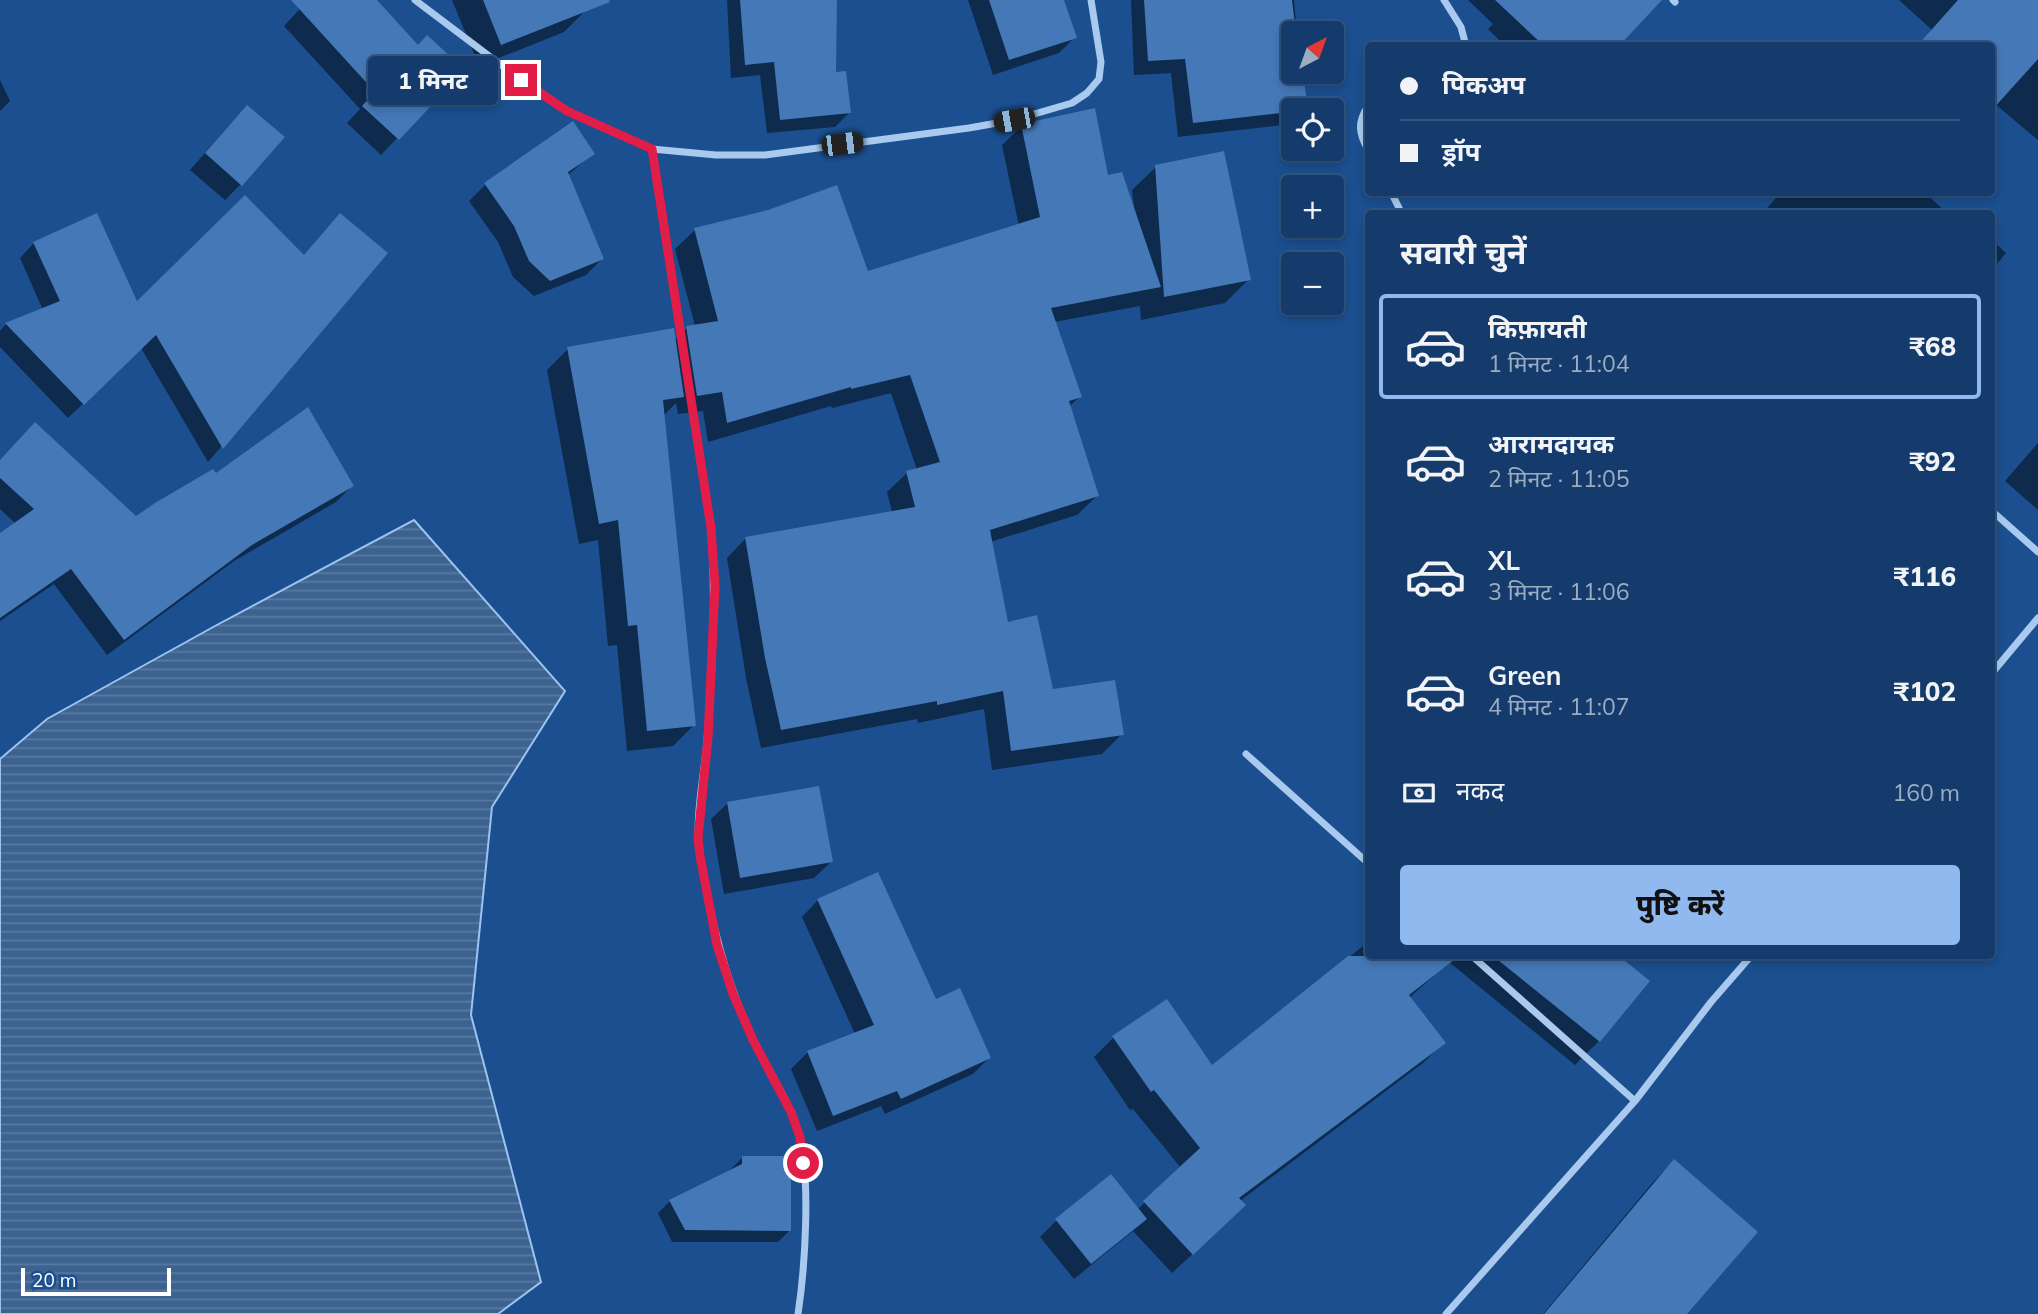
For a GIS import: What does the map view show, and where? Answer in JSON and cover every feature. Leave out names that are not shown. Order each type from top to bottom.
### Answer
[{"type":"street","points":[[415,0],[567,111],[652,149],[716,155],[765,155],[969,128],[1014,120],[1080,100],[1099,79],[1101,62],[1091,0]]},
{"type":"street","points":[[1444,0],[1461,27],[1465,42]]},
{"type":"street","points":[[1365,112],[1359,125],[1365,144]]},
{"type":"street","points":[[652,149],[711,528],[715,586],[708,738],[698,838],[717,945],[733,994],[753,1040],[791,1112],[800,1137],[804,1195],[803,1280],[798,1314]]},
{"type":"street","points":[[1995,515],[2038,552]]},
{"type":"street","points":[[1995,669],[2038,618]]},
{"type":"street","points":[[1246,754],[1365,860]]},
{"type":"street","points":[[1475,959],[1635,1101]]},
{"type":"street","points":[[1449,1313],[1635,1101],[1748,959]]},
{"type":"water","points":[[414,520],[565,691],[492,807],[471,1015],[541,1282],[498,1314],[0,1314],[0,759],[47,719]]},
{"type":"building","points":[[291,0],[377,0],[418,45],[427,35],[465,70],[399,140],[362,106],[375,92]]},
{"type":"building","points":[[483,0],[609,0],[610,2],[501,45]]},
{"type":"building","points":[[740,0],[837,0],[836,72],[846,71],[851,113],[780,120],[774,62],[745,65]]},
{"type":"building","points":[[989,0],[1064,0],[1077,38],[1009,60]]},
{"type":"building","points":[[1144,0],[1292,0],[1295,21],[1281,21],[1281,84],[1305,84],[1306,98],[1281,98],[1281,113],[1193,123],[1185,59],[1148,61]]},
{"type":"building","points":[[1495,0],[1662,0],[1623,42],[1540,42]]},
{"type":"building","points":[[1958,0],[2038,0],[2038,59],[1995,107],[1995,42],[1921,42]]},
{"type":"building","points":[[247,105],[285,137],[242,186],[205,153]]},
{"type":"building","points":[[1095,108],[1108,175],[1122,172],[1161,287],[1051,308],[1082,397],[1069,401],[1099,496],[990,530],[1008,622],[1037,615],[1053,689],[1115,680],[1124,735],[1011,751],[1003,691],[937,705],[937,701],[781,730],[765,658],[745,537],[915,507],[906,471],[940,462],[910,375],[851,387],[727,423],[722,392],[697,396],[686,326],[718,321],[694,228],[768,210],[837,185],[868,271],[1040,217],[1021,124]]},
{"type":"building","points":[[573,121],[595,154],[568,172],[604,259],[550,281],[529,261],[514,226],[484,183]]},
{"type":"building","points":[[1224,151],[1251,280],[1164,297],[1155,165]]},
{"type":"building","points":[[245,195],[304,255],[340,213],[388,253],[223,449],[156,335],[84,405],[5,323],[60,301],[33,242],[97,213],[137,301]]},
{"type":"building","points":[[674,328],[684,397],[663,400],[696,726],[647,731],[637,625],[628,626],[618,520],[599,524],[567,347]]},
{"type":"building","points":[[308,407],[354,486],[252,545],[124,640],[71,569],[0,618],[0,533],[34,509],[0,478],[0,460],[35,422],[136,516],[213,469],[216,473]]},
{"type":"building","points":[[819,786],[833,862],[740,878],[727,802]]},
{"type":"building","points":[[878,872],[936,999],[960,988],[991,1058],[901,1099],[897,1091],[833,1116],[807,1051],[874,1025],[817,899]]},
{"type":"building","points":[[1348,956],[1365,956],[1365,959],[1455,959],[1409,995],[1446,1043],[1239,1198],[1246,1205],[1193,1255],[1143,1201],[1200,1148],[1154,1090],[1151,1092],[1112,1036],[1167,999],[1212,1065]]},
{"type":"building","points":[[1497,959],[1623,959],[1650,981],[1600,1042]]},
{"type":"building","points":[[742,1156],[791,1156],[791,1231],[685,1230],[669,1200],[742,1164]]},
{"type":"building","points":[[1674,1159],[1758,1232],[1687,1314],[1544,1314]]},
{"type":"building","points":[[1111,1174],[1147,1219],[1091,1264],[1055,1219]]},
{"type":"route","points":[[521,80],[567,111],[652,149],[711,528],[715,586],[708,738],[698,838],[700,856],[717,945],[733,994],[753,1040],[791,1112],[800,1137],[803,1163]]}]
